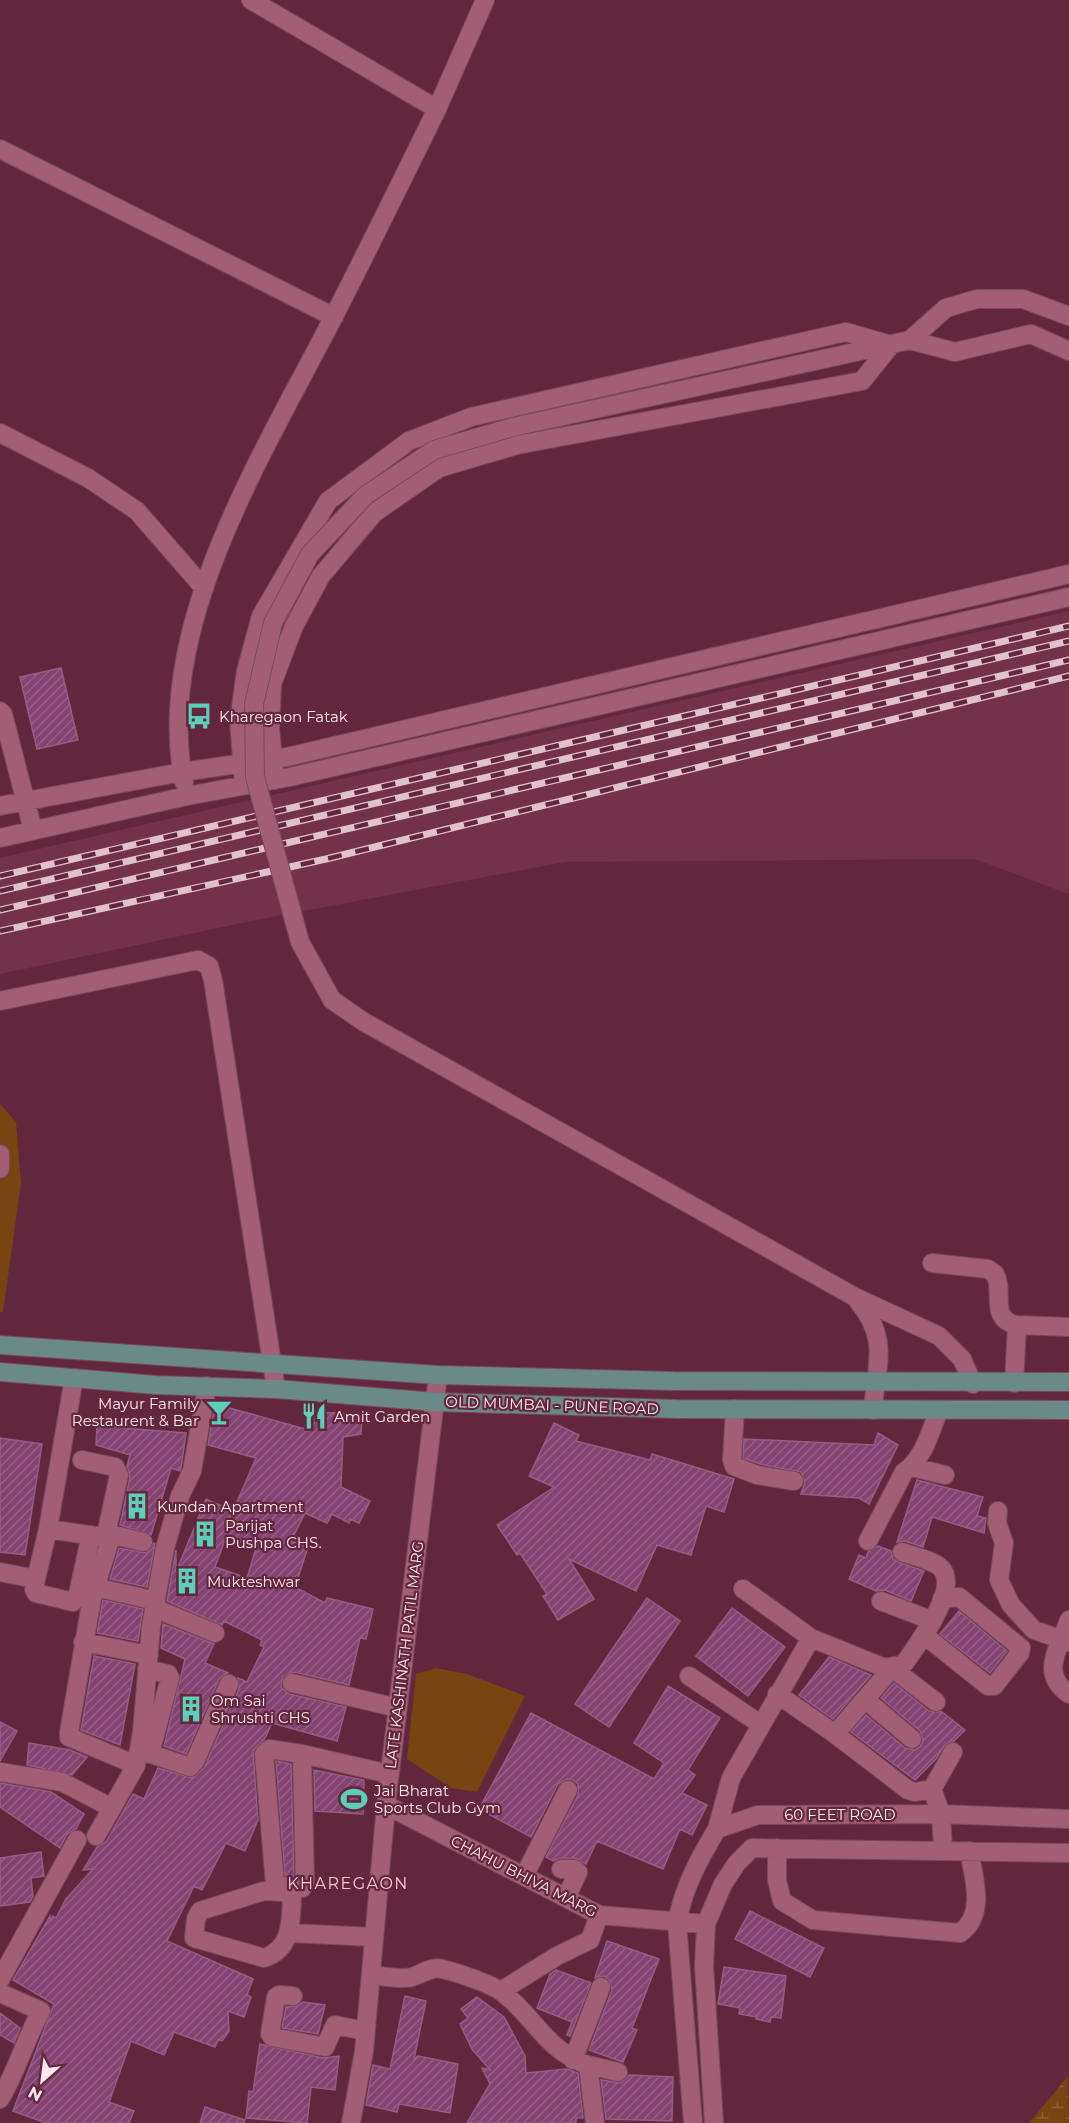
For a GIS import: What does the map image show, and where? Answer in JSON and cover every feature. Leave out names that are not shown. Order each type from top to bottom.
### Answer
[{"type":"main road","name":"OLD MUMBAI - PUNE ROAD","points":[[0,1345],[152,1357],[272,1362],[438,1376],[973,1384],[1069,1382]]},
{"type":"main road","name":"OLD MUMBAI - PUNE ROAD","points":[[0,1372],[276,1389],[436,1402],[735,1409],[1069,1410]]},
{"type":"street","points":[[251,0],[437,109]]},
{"type":"street","points":[[187,796],[182,772],[179,690],[191,624],[204,588],[259,457],[334,317],[437,109],[485,0]]},
{"type":"street","points":[[0,149],[334,317]]},
{"type":"street","points":[[973,1384],[962,1359],[939,1336],[855,1297],[364,1022],[332,1000],[300,942],[255,777],[254,704],[273,623],[310,554],[366,495],[434,450],[513,427],[910,340],[946,308],[977,299],[1023,299],[1069,316]]},
{"type":"street","points":[[244,785],[240,763],[239,721],[246,671],[261,616],[328,501],[409,441],[471,417],[846,332],[891,345]]},
{"type":"street","points":[[910,340],[955,352],[1031,334],[1069,351]]},
{"type":"street","points":[[275,780],[271,740],[272,684],[294,626],[321,576],[374,513],[439,468],[517,445],[862,381],[891,345]]},
{"type":"street","points":[[0,433],[87,478],[137,511],[204,588]]},
{"type":"street","points":[[0,806],[182,772],[272,758],[1069,574]]},
{"type":"street","points":[[0,838],[187,796],[275,780],[1069,597]]},
{"type":"street","points":[[0,711],[3,714],[33,830]]},
{"type":"street","points":[[240,741],[271,740]]},
{"type":"street","points":[[0,1001],[198,960],[209,966],[276,1389]]},
{"type":"street","points":[[0,1154],[0,1169]]},
{"type":"street","points":[[932,1263],[988,1269],[995,1274],[998,1278],[998,1309],[1009,1323],[1069,1327]]},
{"type":"street","points":[[855,1297],[870,1315],[879,1337],[880,1360],[873,1410]]},
{"type":"street","points":[[1014,1383],[1017,1325]]},
{"type":"street","name":"LATE KASHINATH PATIL MARG","points":[[351,2123],[365,2031],[389,1774],[438,1376]]},
{"type":"street","points":[[74,1378],[48,1529],[34,1589],[36,1593],[73,1602],[77,1598],[91,1535]]},
{"type":"street","points":[[96,1836],[142,1756],[148,1662],[155,1604],[165,1548],[180,1496],[192,1471],[207,1386]]},
{"type":"street","points":[[735,1409],[732,1460],[734,1466],[757,1475],[795,1481]]},
{"type":"street","points":[[868,1541],[904,1472],[912,1467],[939,1410]]},
{"type":"street","points":[[48,1529],[103,1537],[107,1530],[119,1475],[115,1467],[82,1460]]},
{"type":"street","points":[[912,1467],[945,1475]]},
{"type":"street","points":[[998,1511],[997,1522],[1004,1543],[999,1580],[1011,1605],[1034,1630],[1066,1641]]},
{"type":"street","points":[[143,1542],[113,1537],[95,1587],[83,1642],[69,1737],[190,1767],[195,1761],[229,1684]]},
{"type":"street","points":[[743,1589],[811,1638],[885,1668],[892,1668],[904,1664],[929,1628],[942,1599],[946,1577],[940,1568],[902,1552]]},
{"type":"street","points":[[0,1572],[36,1579]]},
{"type":"street","points":[[95,1587],[155,1604],[215,1634]]},
{"type":"street","points":[[881,1601],[929,1628],[988,1686],[994,1686],[1020,1653],[1021,1648],[959,1597],[942,1599]]},
{"type":"street","points":[[1069,1620],[1066,1641],[1052,1668],[1056,1684],[1069,1694]]},
{"type":"street","points":[[693,2123],[677,1923],[681,1901],[695,1866],[717,1829],[731,1778],[811,1638]]},
{"type":"street","points":[[83,1642],[148,1662]]},
{"type":"street","points":[[835,1734],[892,1668]]},
{"type":"street","points":[[892,1668],[936,1702]]},
{"type":"street","points":[[689,1676],[760,1724]]},
{"type":"street","points":[[292,1683],[398,1708]]},
{"type":"street","points":[[777,1694],[835,1734],[908,1790],[915,1792],[932,1789]]},
{"type":"street","points":[[866,1700],[912,1739]]},
{"type":"street","points":[[302,1754],[305,1883],[302,1888],[279,1887],[275,1885],[264,1752],[269,1749],[302,1754],[389,1774]]},
{"type":"street","points":[[943,1850],[941,1814],[932,1789],[953,1752]]},
{"type":"street","points":[[1,1774],[62,1782],[112,1808]]},
{"type":"street","points":[[524,1876],[568,1790]]},
{"type":"street","name":"CHAHU BHIVA MARG","points":[[386,1805],[599,1915],[706,1924]]},
{"type":"street","name":"60 FEET ROAD","points":[[717,1829],[758,1815],[941,1814],[1069,1819]]},
{"type":"street","points":[[0,1980],[77,1840]]},
{"type":"street","points":[[714,2123],[704,1966],[706,1924],[723,1884],[737,1863],[752,1848],[1069,1852]]},
{"type":"street","points":[[777,1848],[777,1880],[782,1901],[813,1920],[960,1934],[968,1928],[975,1915],[975,1884],[969,1851]]},
{"type":"street","points":[[561,1869],[575,1869],[578,1872],[566,1898]]},
{"type":"street","points":[[264,1891],[284,1892],[292,1897],[290,1933],[287,1940],[273,1954],[264,1958],[198,1941],[193,1935],[200,1911],[264,1891]]},
{"type":"street","points":[[501,1991],[556,1956],[590,1940],[599,1915]]},
{"type":"street","points":[[290,1933],[374,1937]]},
{"type":"street","points":[[371,1975],[412,1977],[422,1971],[440,1968],[501,1991],[530,2019],[546,2040],[581,2063],[618,2072]]},
{"type":"street","points":[[594,2123],[581,2063],[601,1988]]},
{"type":"street","points":[[0,1993],[41,2011],[26,2038],[13,2078],[0,2099]]},
{"type":"street","points":[[293,1996],[279,1995],[276,1997],[270,2034],[272,2037],[325,2047],[334,2025],[365,2031]]},
{"type":"shaded area","points":[[1069,611],[1069,894],[975,859],[565,862],[261,919],[0,974],[0,858]]},
{"type":"green space","points":[[0,1104],[16,1122],[21,1183],[3,1312],[0,1312]]},
{"type":"green space","points":[[436,1668],[467,1674],[525,1696],[477,1792],[451,1788],[407,1759],[416,1674]]},
{"type":"green space","points":[[1068,2076],[1069,2123],[1029,2123]]},
{"type":"building","points":[[61,668],[78,740],[37,749],[20,677]]},
{"type":"building","points":[[215,1404],[305,1429],[306,1412],[362,1414],[361,1434],[343,1437],[341,1487],[370,1501],[359,1523],[350,1519],[349,1523],[332,1514],[327,1523],[305,1513],[291,1541],[308,1547],[295,1587],[325,1603],[327,1598],[373,1609],[366,1639],[360,1638],[349,1685],[295,1672],[283,1676],[281,1687],[289,1694],[346,1707],[337,1741],[272,1723],[265,1738],[253,1751],[258,1820],[245,1851],[226,1843],[202,1890],[194,1886],[167,1941],[253,1979],[247,1995],[251,1997],[244,2017],[228,2011],[229,2031],[222,2041],[218,2040],[215,2047],[174,2032],[164,2055],[131,2041],[109,2102],[134,2111],[129,2123],[46,2123],[13,2111],[54,2004],[13,1980],[50,1916],[51,1920],[53,1916],[56,1918],[66,1899],[93,1869],[83,1870],[97,1847],[106,1842],[133,1794],[144,1799],[158,1768],[192,1778],[204,1768],[239,1689],[238,1678],[247,1682],[264,1647],[260,1645],[262,1640],[224,1621],[222,1625],[167,1601],[176,1550],[176,1572],[206,1499],[233,1511],[256,1458],[208,1445]],"holes":[[[226,1537],[256,1548],[247,1578],[215,1567]]]},
{"type":"building","points":[[554,1423],[579,1435],[576,1441],[650,1460],[652,1454],[734,1479],[724,1512],[706,1506],[691,1555],[657,1545],[636,1591],[569,1559],[594,1599],[558,1620],[543,1596],[547,1594],[520,1553],[517,1555],[497,1525],[554,1487],[529,1476]]},
{"type":"building","points":[[97,1426],[186,1433],[180,1471],[171,1468],[151,1535],[120,1525],[130,1477],[127,1466],[130,1455],[96,1445]]},
{"type":"building","points":[[878,1433],[898,1445],[869,1504],[859,1498],[801,1494],[805,1482],[801,1472],[760,1464],[743,1458],[744,1439],[874,1445]]},
{"type":"building","points":[[0,1438],[42,1444],[25,1555],[0,1552]]},
{"type":"building","points":[[917,1480],[983,1497],[977,1516],[986,1518],[984,1533],[932,1517],[923,1547],[905,1541],[897,1542]]},
{"type":"building","points":[[154,1543],[147,1587],[110,1579],[119,1548],[146,1553]]},
{"type":"building","points":[[878,1546],[891,1551],[893,1559],[898,1562],[924,1571],[911,1601],[885,1590],[876,1591],[849,1579],[859,1555],[866,1558],[868,1552]]},
{"type":"building","points":[[647,1598],[680,1621],[609,1727],[575,1704]]},
{"type":"building","points":[[103,1600],[143,1609],[138,1641],[97,1633]]},
{"type":"building","points":[[732,1608],[785,1647],[748,1696],[696,1656]]},
{"type":"building","points":[[959,1611],[1007,1651],[990,1673],[940,1634]]},
{"type":"building","name":"Om Sai Shrushti CHS","points":[[163,1624],[214,1644],[205,1663],[228,1673],[219,1679],[186,1754],[164,1746],[185,1659],[161,1648]]},
{"type":"building","points":[[94,1656],[135,1664],[120,1745],[81,1730]]},
{"type":"building","points":[[829,1657],[871,1675],[833,1719],[799,1695]]},
{"type":"building","points":[[894,1683],[929,1711],[942,1712],[965,1730],[954,1741],[944,1746],[936,1759],[915,1780],[851,1732],[866,1715],[905,1748],[915,1750],[920,1747],[923,1740],[920,1731],[881,1698]]},
{"type":"building","points":[[668,1686],[720,1718],[688,1770],[695,1775],[682,1793],[707,1805],[692,1835],[680,1829],[663,1869],[597,1841],[586,1864],[575,1858],[560,1858],[553,1861],[546,1857],[578,1795],[578,1784],[573,1780],[567,1779],[558,1784],[531,1837],[479,1809],[531,1713],[654,1779],[664,1763],[634,1743]]},
{"type":"building","points":[[0,1722],[17,1731],[0,1761]]},
{"type":"building","points":[[29,1743],[70,1750],[87,1757],[72,1775],[27,1765]]},
{"type":"building","points":[[276,1761],[291,1764],[294,1876],[285,1875]]},
{"type":"building","points":[[314,1770],[364,1780],[363,1814],[315,1811]]},
{"type":"building","points":[[0,1783],[51,1792],[84,1814],[76,1829],[67,1834],[60,1848],[0,1807]]},
{"type":"building","points":[[41,1852],[44,1876],[31,1878],[33,1896],[30,1902],[0,1906],[0,1858]]},
{"type":"building","points":[[750,1911],[824,1948],[810,1977],[735,1939]]},
{"type":"building","points":[[607,1941],[659,1959],[632,2028],[637,2030],[623,2062],[589,2050],[612,1990],[609,1980],[604,1976],[595,1978]]},
{"type":"building","points":[[724,1967],[786,1976],[781,2018],[771,2017],[770,2022],[756,2019],[757,2017],[739,2014],[740,2008],[718,2004]]},
{"type":"building","points":[[556,1970],[591,1983],[570,2036],[567,2035],[572,2022],[537,2008],[550,1974]]},
{"type":"building","points":[[405,1996],[426,2001],[414,2059],[418,2056],[458,2064],[450,2113],[399,2104],[397,2112],[366,2105],[373,2065],[390,2069]]},
{"type":"building","points":[[477,1997],[504,2017],[525,2056],[526,2073],[567,2069],[578,2073],[583,2118],[576,2118],[576,2123],[467,2123],[490,2084],[482,2068],[490,2070],[472,2049],[460,2024],[468,2018],[461,2009]]},
{"type":"building","points":[[303,2002],[325,2005],[318,2034],[282,2028],[286,2007],[297,2006]]},
{"type":"building","points":[[0,2013],[20,2028],[14,2043],[0,2035]]},
{"type":"building","points":[[260,2044],[323,2058],[339,2056],[335,2090],[311,2087],[307,2123],[246,2118],[249,2091],[253,2092]]},
{"type":"building","points":[[629,2075],[673,2077],[672,2121],[606,2119],[601,2080],[621,2083]]},
{"type":"building","points":[[205,2107],[245,2120],[244,2123],[200,2123]]},
{"type":"railway","points":[[0,876],[1069,626]]},
{"type":"railway","points":[[0,891],[1069,641]]},
{"type":"railway","points":[[0,910],[1069,660]]},
{"type":"railway","points":[[0,931],[326,859],[1069,676]]},
{"type":"place","name":"Kharegaon Fatak","points":[[199,716]]},
{"type":"place","name":"Mayur Family Restaurent & Bar","points":[[219,1412]]},
{"type":"place","name":"Amit Garden","points":[[314,1416]]},
{"type":"place","name":"Kundan Apartment","points":[[137,1506]]},
{"type":"place","name":"Parijat Pushpa CHS.","points":[[205,1534]]},
{"type":"place","name":"Mukteshwar","points":[[187,1581]]},
{"type":"place","name":"Om Sai Shrushti CHS","points":[[191,1709]]},
{"type":"place","name":"Jai Bharat Sports Club Gym","points":[[354,1799]]},
{"type":"district","name":"KHAREGAON","points":[[348,1883]]}]
